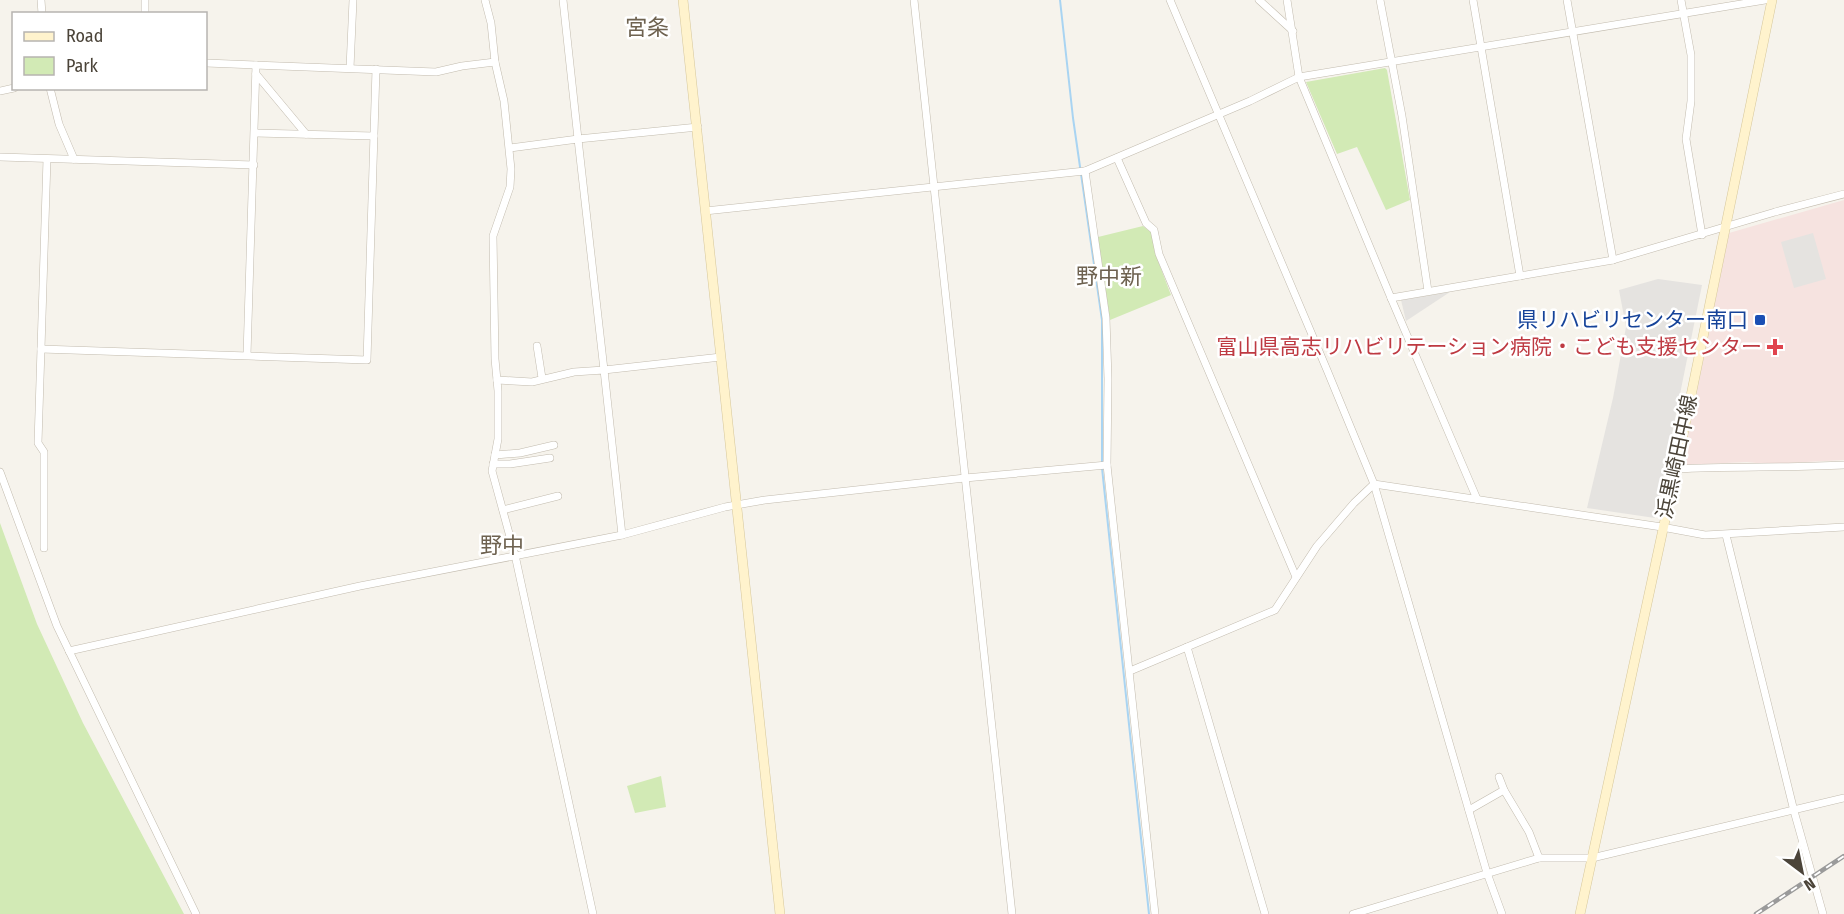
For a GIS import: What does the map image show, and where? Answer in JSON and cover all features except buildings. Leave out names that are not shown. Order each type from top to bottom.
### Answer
[{"type":"main road","points":[[683,0],[738,505],[779,913]]},
{"type":"main road","name":"浜黒崎田中線","points":[[1580,914],[1676,469],[1772,0]]},
{"type":"street","points":[[350,68],[352,0]]},
{"type":"street","points":[[484,0],[504,101],[510,148],[510,187],[493,236],[498,439],[492,471],[515,555],[593,914]]},
{"type":"street","points":[[563,0],[622,535]]},
{"type":"street","points":[[914,0],[1012,914]]},
{"type":"street","points":[[1170,0],[1374,484],[1487,873],[1502,914]]},
{"type":"street","points":[[1259,0],[1293,31]]},
{"type":"street","points":[[1287,0],[1299,77],[1477,499]]},
{"type":"street","points":[[1380,0],[1390,63],[1402,117],[1428,291]]},
{"type":"street","points":[[1473,0],[1520,276]]},
{"type":"street","points":[[1567,0],[1613,260]]},
{"type":"street","points":[[1681,0],[1691,55],[1691,101],[1686,138],[1702,235]]},
{"type":"street","points":[[705,211],[1085,171],[1299,77],[1766,0]]},
{"type":"street","points":[[207,63],[436,72],[462,66],[495,63]]},
{"type":"street","points":[[247,355],[256,65]]},
{"type":"street","points":[[41,349],[367,360],[376,69]]},
{"type":"street","points":[[256,73],[306,134]]},
{"type":"street","points":[[50,90],[59,124],[74,159]]},
{"type":"street","points":[[510,148],[698,127]]},
{"type":"street","points":[[255,133],[374,136]]},
{"type":"street","points":[[0,157],[254,165]]},
{"type":"street","points":[[1117,158],[1146,223],[1154,230],[1159,254],[1296,578]]},
{"type":"street","points":[[44,548],[44,452],[38,443],[47,159]]},
{"type":"street","points":[[1085,171],[1106,318],[1107,465],[1155,914]]},
{"type":"street","points":[[1391,298],[1613,260],[1844,194]]},
{"type":"street","points":[[537,346],[542,378]]},
{"type":"street","points":[[497,380],[532,382],[574,372],[721,357]]},
{"type":"street","points":[[495,455],[520,453],[554,445]]},
{"type":"street","points":[[493,465],[550,458]]},
{"type":"street","points":[[69,651],[360,585],[622,535],[765,500],[1107,465]]},
{"type":"street","points":[[1676,469],[1749,466],[1763,469],[1844,465]]},
{"type":"street","points":[[0,472],[34,566],[69,651],[196,914]]},
{"type":"street","points":[[1374,484],[1705,535],[1844,528]]},
{"type":"street","points":[[1130,671],[1275,610],[1317,546],[1354,503],[1374,484]]},
{"type":"street","points":[[503,510],[558,496]]},
{"type":"street","points":[[1726,535],[1794,811],[1823,914]]},
{"type":"street","points":[[1186,647],[1265,914]]},
{"type":"street","points":[[1499,777],[1504,790],[1529,832],[1539,858]]},
{"type":"street","points":[[1469,810],[1504,790]]},
{"type":"street","points":[[1353,914],[1539,858],[1569,860],[1592,858],[1844,798]]},
{"type":"shaded area","name":"富山県高志リハビリテーション病院・こども支援センター","points":[[1844,200],[1844,460],[1682,465],[1729,233]]},
{"type":"shaded area","points":[[1813,233],[1826,279],[1794,288],[1781,242]]},
{"type":"shaded area","points":[[1658,279],[1702,285],[1655,518],[1587,508],[1613,398],[1626,327],[1619,290]]},
{"type":"shaded area","points":[[1450,292],[1406,321],[1401,300]]},
{"type":"green space","points":[[1385,68],[1410,200],[1386,210],[1357,147],[1337,154],[1306,82]]},
{"type":"green space","points":[[1143,226],[1152,233],[1155,253],[1171,295],[1110,320],[1098,237]]},
{"type":"green space","points":[[0,523],[37,624],[83,723],[184,914],[0,914]]},
{"type":"green space","points":[[661,776],[666,807],[635,813],[627,786]]},
{"type":"waterway","points":[[1060,0],[1073,118],[1102,320],[1102,462]]},
{"type":"waterway","points":[[1102,468],[1149,914]]},
{"type":"railway","points":[[1756,914],[1844,856]]},
{"type":"place","name":"県リハビリセンター南口","points":[[1760,320]]},
{"type":"place","name":"富山県高志リハビリテーション病院・こども支援センター","points":[[1775,347]]},
{"type":"district","name":"宮条","points":[[647,27]]},
{"type":"district","name":"野中新","points":[[1109,276]]},
{"type":"district","name":"野中","points":[[502,545]]}]
